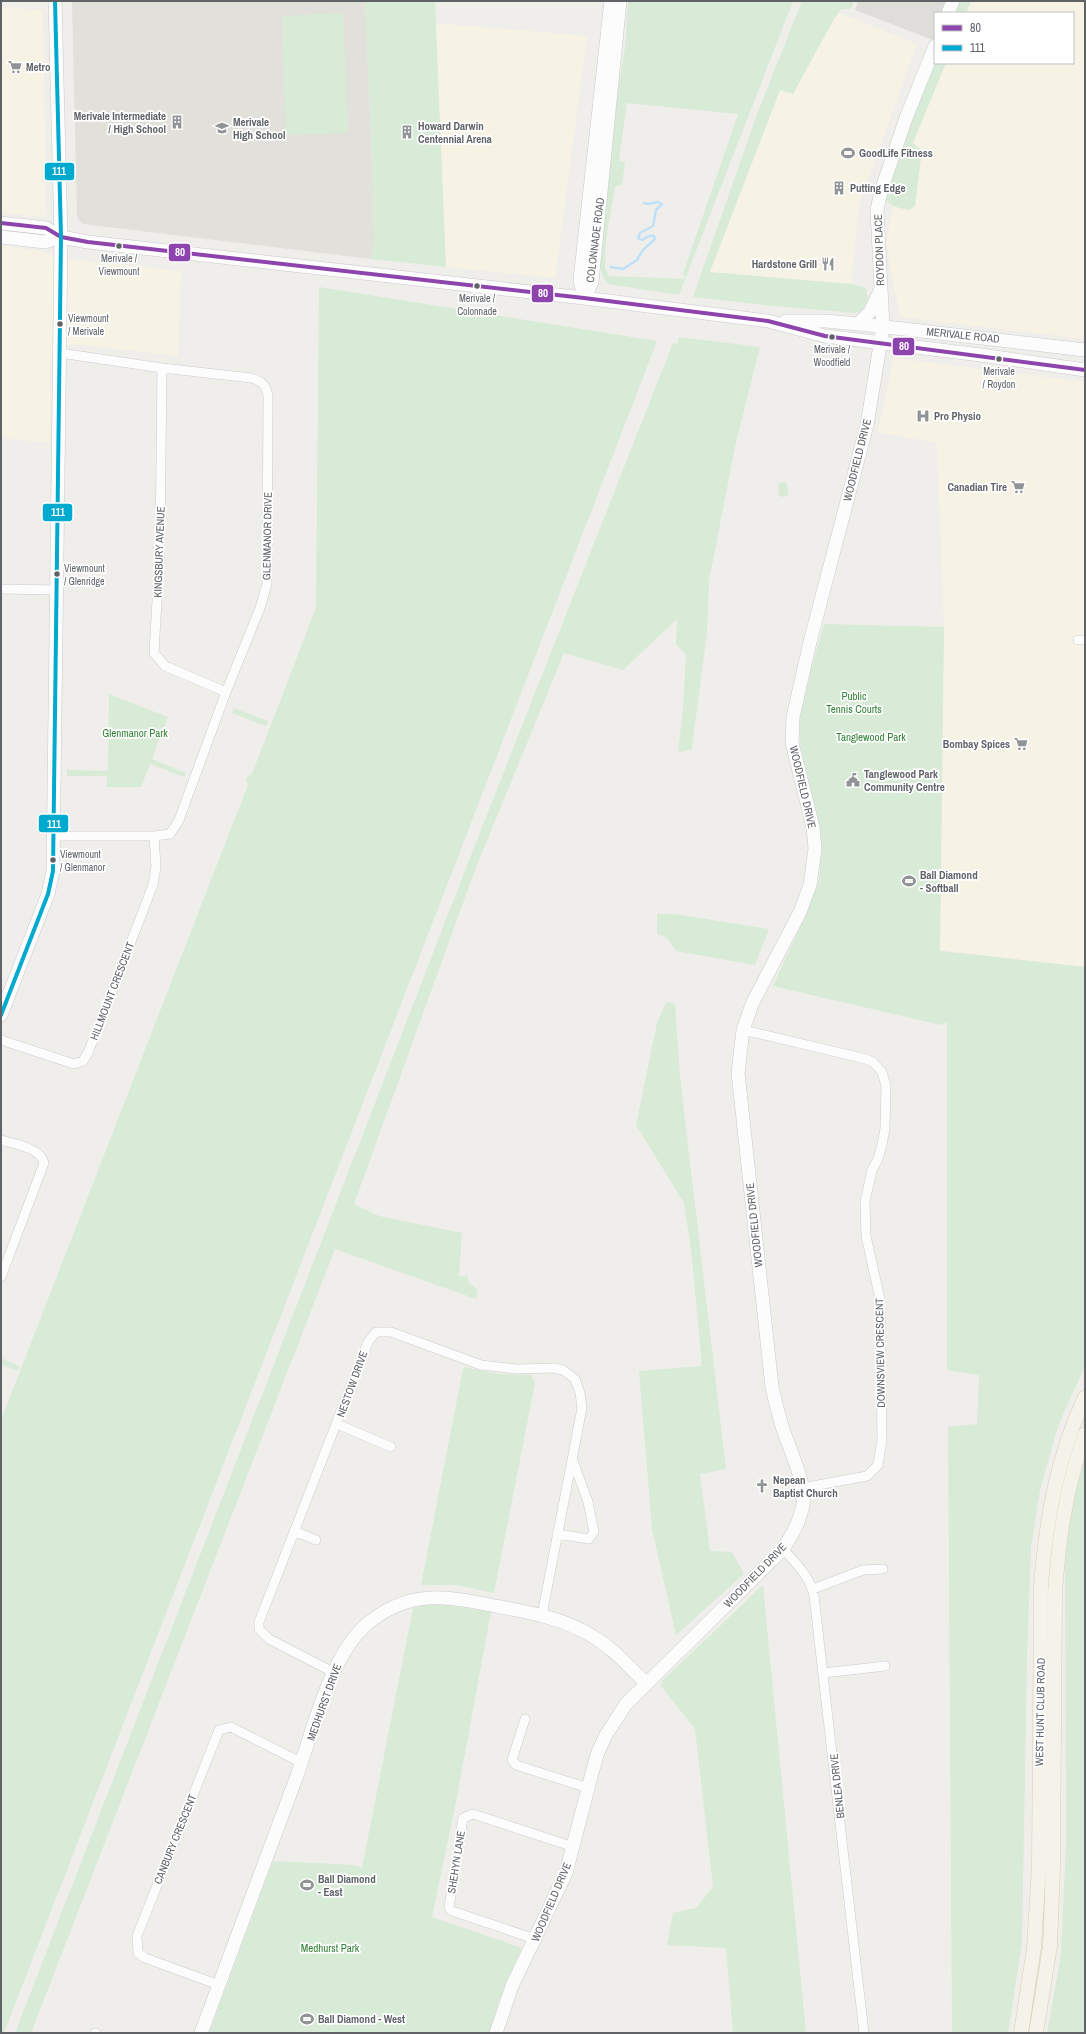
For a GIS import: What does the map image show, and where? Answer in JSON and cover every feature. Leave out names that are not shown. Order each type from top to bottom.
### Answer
[{"type":"main road","name":"WEST HUNT CLUB ROAD","points":[[1021,2033],[1034,1948],[1039,1867],[1042,1586],[1044,1543],[1052,1492],[1061,1457],[1085,1397]]},
{"type":"main road","name":"WEST HUNT CLUB ROAD","points":[[1036,2033],[1050,1946],[1053,1866],[1055,1593],[1058,1550],[1064,1506],[1074,1466],[1085,1434]]},
{"type":"street","points":[[1,1015],[48,894],[53,871],[55,590],[61,237],[55,1]]},
{"type":"street","name":"COLONNADE ROAD","points":[[584,298],[580,280],[611,1]]},
{"type":"street","name":"COLONNADE ROAD","points":[[584,298],[592,282],[620,1]]},
{"type":"street","points":[[948,12],[953,1]]},
{"type":"street","name":"ROYDON PLACE","points":[[880,344],[883,327],[877,210],[881,191],[904,124],[934,49]]},
{"type":"street","name":"MERIVALE ROAD","points":[[1,223],[46,228],[61,237],[95,243],[584,298],[768,321],[826,321],[1085,350]]},
{"type":"street","name":"MERIVALE ROAD","points":[[1,237],[45,242],[61,237]]},
{"type":"street","points":[[858,324],[870,312],[881,290]]},
{"type":"street","name":"MERIVALE ROAD","points":[[768,321],[825,336],[880,344],[978,354],[1085,370]]},
{"type":"street","name":"WOODFIELD DRIVE","points":[[496,2033],[512,1986],[566,1873],[598,1752],[606,1735],[626,1704],[783,1549],[794,1533],[800,1517],[803,1503],[802,1488],[782,1425],[772,1387],[738,1073],[743,1030],[752,1004],[800,912],[810,885],[815,849],[813,827],[792,742],[793,717],[810,642],[867,425],[880,344]]},
{"type":"street","name":"GLENMANOR DRIVE","points":[[54,836],[154,836],[170,834],[179,820],[226,692],[260,608],[267,584],[267,387],[260,380],[251,378],[162,368],[60,353]]},
{"type":"street","name":"KINGSBURY AVENUE","points":[[162,368],[160,548],[154,653],[165,666],[226,692]]},
{"type":"street","points":[[1,589],[55,590]]},
{"type":"street","name":"HILLMOUNT CRESCENT","points":[[1,1040],[74,1064],[83,1061],[88,1053],[153,885],[156,867],[154,836]]},
{"type":"street","name":"DOWNSVIEW CRESCENT","points":[[743,1030],[866,1059],[873,1062],[882,1072],[886,1086],[885,1128],[882,1145],[878,1159],[872,1170],[865,1202],[866,1236],[880,1300],[882,1440],[878,1465],[868,1476],[802,1488]]},
{"type":"street","points":[[1,1140],[38,1153],[43,1158],[44,1163],[1,1277]]},
{"type":"street","name":"NESTOW DRIVE","points":[[333,1672],[270,1639],[259,1629],[259,1622],[368,1342],[376,1332],[391,1332],[481,1365],[518,1369],[554,1368],[570,1374],[575,1380],[580,1393],[582,1408],[542,1615]]},
{"type":"street","points":[[337,1424],[391,1447]]},
{"type":"street","name":"NESTOW DRIVE","points":[[557,1534],[589,1539],[594,1532],[588,1502],[573,1459]]},
{"type":"street","points":[[294,1531],[316,1540]]},
{"type":"street","name":"BENLEA DRIVE","points":[[783,1549],[798,1565],[813,1589],[824,1673],[864,2033]]},
{"type":"street","points":[[813,1589],[863,1570],[883,1569]]},
{"type":"street","name":"MEDHURST DRIVE","points":[[201,2033],[302,1763],[333,1672],[342,1654],[365,1626],[396,1605],[428,1597],[447,1597],[542,1615],[593,1636],[616,1654],[646,1683]]},
{"type":"street","points":[[824,1673],[885,1666]]},
{"type":"street","points":[[525,1719],[513,1754],[512,1760],[516,1765],[588,1788]]},
{"type":"street","name":"CANBURY CRESCENT","points":[[219,1985],[146,1958],[138,1953],[137,1936],[220,1730],[231,1727],[302,1763]]},
{"type":"street","name":"SHEHYN LANE","points":[[535,1940],[452,1911],[449,1908],[463,1818],[473,1814],[574,1847]]},
{"type":"shaded area","name":"Merivale High School","points":[[72,1],[365,1],[373,185],[374,243],[371,259],[83,224],[77,218]]},
{"type":"shaded area","points":[[858,1],[947,1],[943,12],[934,12],[933,40],[855,10]]},
{"type":"shaded area","points":[[967,1],[1085,1],[1085,339],[900,317],[886,242],[906,145],[941,64],[1074,64],[1074,12],[962,12]]},
{"type":"shaded area","points":[[819,5],[917,44],[859,204],[851,284],[709,272],[781,88]]},
{"type":"shaded area","points":[[1,7],[43,10],[46,217],[1,213]]},
{"type":"shaded area","points":[[435,23],[587,36],[555,278],[446,267]]},
{"type":"shaded area","points":[[1,245],[40,251],[50,255],[77,260],[181,271],[178,356],[71,344],[50,364],[50,443],[1,438]]},
{"type":"shaded area","points":[[894,358],[1085,382],[1085,967],[940,950],[944,627],[937,443],[878,432]]},
{"type":"green space","points":[[365,1],[435,1],[446,267],[371,259],[374,243],[373,185]]},
{"type":"green space","points":[[628,1],[793,1],[686,278],[683,274],[738,114],[627,103],[619,160],[625,163],[622,184],[615,187],[606,240],[605,268],[609,276],[685,279],[679,295],[608,284],[603,277],[600,264],[616,102],[625,48]]},
{"type":"green space","points":[[802,1],[854,1],[851,9],[841,9],[834,19],[793,94],[780,90],[710,272],[851,284],[866,288],[868,300],[862,311],[855,313],[693,297],[756,117]]},
{"type":"green space","points":[[959,1],[971,1],[966,12],[954,12]]},
{"type":"green space","points":[[343,13],[348,133],[286,135],[282,16]]},
{"type":"green space","points":[[935,64],[946,64],[913,143],[922,150],[915,206],[909,210],[895,207],[885,198],[900,144]]},
{"type":"green space","points":[[319,287],[657,341],[4,2033],[1,2033],[1,1420],[248,785],[246,778],[252,774],[316,608]]},
{"type":"green space","points":[[679,337],[760,347],[735,447],[709,581],[707,632],[692,749],[678,753],[683,709],[686,654],[676,645],[677,619],[623,670],[564,653],[475,870],[354,1204],[379,1216],[462,1233],[459,1277],[468,1275],[468,1282],[478,1290],[476,1299],[335,1249],[31,2033],[15,2033],[466,868],[673,343],[677,344]]},
{"type":"green space","points":[[786,482],[789,495],[782,497],[778,494],[779,483]]},
{"type":"green space","points":[[824,624],[944,627],[940,951],[1085,967],[1085,1366],[1058,1426],[1040,1490],[1031,1548],[1027,1658],[1022,1944],[1008,2033],[952,2033],[948,1427],[977,1424],[979,1375],[947,1370],[947,1022],[941,1025],[773,986],[809,908],[819,880],[822,846],[816,809],[800,746],[800,709]]},
{"type":"green space","name":"Glenmanor Park","points":[[109,694],[168,717],[152,759],[186,773],[184,777],[150,764],[141,787],[107,787],[107,776],[67,776],[67,770],[108,771]]},
{"type":"green space","points":[[234,708],[268,721],[266,726],[232,713]]},
{"type":"green space","points":[[657,914],[674,914],[769,929],[755,965],[676,951],[667,938],[657,934]]},
{"type":"green space","points":[[666,1002],[675,1004],[680,1077],[726,1469],[700,1474],[710,1551],[732,1552],[744,1574],[676,1635],[652,1529],[639,1371],[702,1366],[692,1258],[684,1203],[636,1125],[657,1023]]},
{"type":"green space","points":[[1,1358],[19,1366],[18,1371],[1,1364]]},
{"type":"green space","points":[[465,1367],[499,1374],[531,1375],[535,1383],[494,1593],[457,1585],[421,1585],[463,1369]]},
{"type":"green space","points":[[1085,1458],[1085,2033],[1047,2033],[1061,1955],[1066,1844],[1065,1556],[1073,1504]]},
{"type":"green space","points":[[763,1585],[806,2033],[733,2033],[726,1948],[667,1945],[673,1913],[696,1908],[713,1887],[695,1729],[661,1686],[662,1681]]},
{"type":"green space","name":"Medhurst Park","points":[[434,1603],[491,1612],[456,1802],[432,1917],[522,1948],[498,2003],[490,2033],[209,2033],[273,1861],[355,1865],[362,1868],[413,1608]]},
{"type":"waterway","points":[[611,267],[623,269],[637,260],[643,250],[655,239],[654,236],[649,236],[642,240],[638,238],[640,233],[653,226],[656,210],[662,204],[658,202],[648,204],[644,203]]},
{"type":"transit line","name":"111","points":[[1,1015],[48,894],[53,871],[61,237],[55,1]]},
{"type":"transit line","name":"80","points":[[1,223],[46,228],[61,237],[88,242],[584,298],[768,321],[825,336],[1085,370]]},
{"type":"place","name":"Metro","points":[[15,67]]},
{"type":"place","name":"Merivale Intermediate / High School","points":[[177,122]]},
{"type":"place","name":"Merivale High School","points":[[222,128]]},
{"type":"place","name":"Howard Darwin Centennial Arena","points":[[407,132]]},
{"type":"place","name":"GoodLife Fitness","points":[[848,153]]},
{"type":"place","name":"Putting Edge","points":[[839,188]]},
{"type":"place","name":"Merivale / Viewmount","points":[[119,246]]},
{"type":"place","name":"Hardstone Grill","points":[[828,264]]},
{"type":"place","name":"Merivale / Colonnade","points":[[477,286]]},
{"type":"place","name":"Viewmount / Merivale","points":[[60,324]]},
{"type":"place","name":"Merivale / Woodfield","points":[[832,337]]},
{"type":"place","name":"Merivale / Roydon","points":[[999,359]]},
{"type":"place","name":"Pro Physio","points":[[923,416]]},
{"type":"place","name":"Canadian Tire","points":[[1018,487]]},
{"type":"place","name":"Viewmount / Glenridge","points":[[57,574]]},
{"type":"place","name":"Bombay Spices","points":[[1021,744]]},
{"type":"place","name":"Tanglewood Park Community Centre","points":[[853,780]]},
{"type":"place","name":"Viewmount / Glenmanor","points":[[53,860]]},
{"type":"place","name":"Ball Diamond - Softball","points":[[909,881]]},
{"type":"place","name":"Nepean Baptist Church","points":[[762,1486]]},
{"type":"place","name":"Ball Diamond - East","points":[[307,1885]]},
{"type":"place","name":"Ball Diamond - West","points":[[307,2019]]},
{"type":"park label","name":"Public Tennis Courts","points":[[854,702]]},
{"type":"park label","name":"Tanglewood Park","points":[[871,737]]}]
